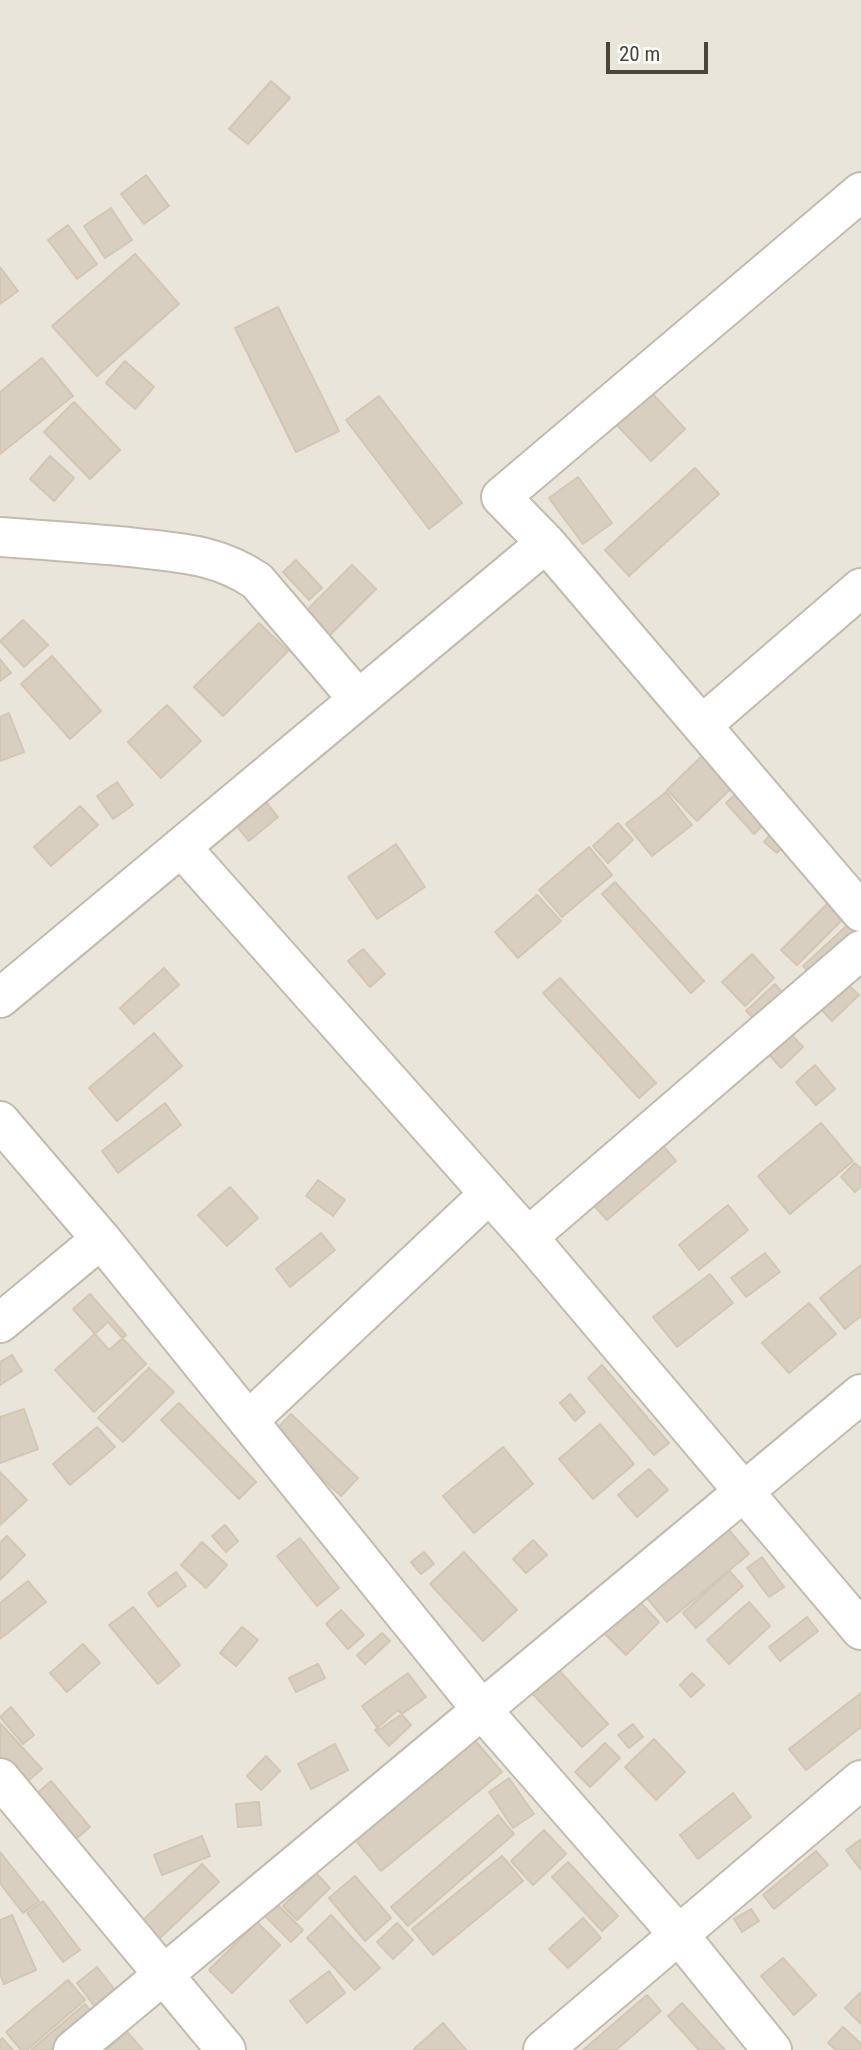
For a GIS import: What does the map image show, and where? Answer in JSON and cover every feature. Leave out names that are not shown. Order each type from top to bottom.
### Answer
[{"type":"street","points":[[861,192],[501,497],[546,543],[861,912]]},
{"type":"street","points":[[0,537],[194,554],[238,568],[257,581],[358,699]]},
{"type":"street","points":[[0,998],[546,543]]},
{"type":"street","points":[[702,725],[861,588]]},
{"type":"street","points":[[181,847],[528,1237],[861,1630]]},
{"type":"street","points":[[528,1237],[861,950]]},
{"type":"street","points":[[0,1121],[101,1239],[482,1710],[679,1935],[772,2050]]},
{"type":"street","points":[[248,1421],[489,1194]]},
{"type":"street","points":[[0,1323],[101,1239]]},
{"type":"street","points":[[73,2050],[861,1394]]},
{"type":"street","points":[[0,1778],[226,2050]]},
{"type":"street","points":[[543,2050],[861,1780]]},
{"type":"shaded area","points":[[0,0],[861,0],[861,2050],[0,2050]]},
{"type":"building","points":[[271,81],[290,98],[248,144],[229,129]]},
{"type":"building","points":[[146,175],[169,206],[144,224],[121,194]]},
{"type":"building","points":[[111,208],[132,240],[105,258],[84,226]]},
{"type":"building","points":[[68,225],[97,264],[77,279],[48,240]]},
{"type":"building","points":[[135,254],[179,304],[97,376],[52,326]]},
{"type":"building","points":[[0,267],[18,291],[0,304]]},
{"type":"building","points":[[278,307],[339,431],[296,452],[235,328]]},
{"type":"building","points":[[42,358],[73,396],[0,454],[0,392]]},
{"type":"building","points":[[125,361],[154,387],[135,409],[106,383]]},
{"type":"building","points":[[650,391],[685,429],[651,461],[615,423]]},
{"type":"building","points":[[379,396],[462,503],[429,529],[346,420]]},
{"type":"building","points":[[74,402],[120,450],[90,479],[44,432]]},
{"type":"building","points":[[50,456],[74,478],[54,501],[30,479]]},
{"type":"building","points":[[695,468],[719,494],[629,576],[605,550]]},
{"type":"building","points":[[578,477],[612,523],[583,544],[549,498]]},
{"type":"building","points":[[296,560],[322,588],[309,600],[283,572]]},
{"type":"building","points":[[352,565],[376,589],[321,644],[297,620]]},
{"type":"building","points":[[23,620],[48,645],[24,667],[0,641]]},
{"type":"building","points":[[259,623],[288,651],[223,716],[194,687]]},
{"type":"building","points":[[52,656],[101,711],[70,739],[21,684]]},
{"type":"building","points":[[0,659],[11,673],[0,681]]},
{"type":"building","points":[[167,705],[201,741],[161,778],[128,742]]},
{"type":"building","points":[[9,713],[24,752],[0,761],[0,717]]},
{"type":"building","points":[[706,752],[737,783],[697,821],[667,790]]},
{"type":"building","points":[[117,782],[133,805],[113,819],[97,796]]},
{"type":"building","points":[[741,789],[769,819],[754,834],[726,803]]},
{"type":"building","points":[[666,792],[692,825],[652,856],[626,824]]},
{"type":"building","points":[[261,796],[278,817],[249,841],[232,820]]},
{"type":"building","points":[[80,806],[98,825],[51,866],[34,847]]},
{"type":"building","points":[[618,823],[633,840],[608,863],[593,846]]},
{"type":"building","points":[[774,830],[787,841],[777,853],[764,842]]},
{"type":"building","points":[[396,844],[425,887],[377,919],[348,877]]},
{"type":"building","points":[[589,847],[612,875],[562,917],[539,890]]},
{"type":"building","points":[[615,882],[704,981],[691,993],[602,894]]},
{"type":"building","points":[[537,895],[561,921],[518,958],[495,932]]},
{"type":"building","points":[[832,899],[847,915],[797,965],[781,950]]},
{"type":"building","points":[[852,921],[861,931],[819,982],[803,966]]},
{"type":"building","points":[[363,949],[385,974],[370,987],[348,961]]},
{"type":"building","points":[[752,954],[774,978],[745,1006],[722,982]]},
{"type":"building","points":[[164,968],[179,985],[134,1024],[120,1008]]},
{"type":"building","points":[[560,978],[656,1083],[639,1098],[543,993]]},
{"type":"building","points":[[844,981],[859,995],[832,1021],[818,1006]]},
{"type":"building","points":[[775,984],[787,998],[758,1023],[746,1011]]},
{"type":"building","points":[[787,1030],[803,1047],[781,1068],[765,1050]]},
{"type":"building","points":[[154,1033],[182,1066],[117,1121],[89,1088]]},
{"type":"building","points":[[815,1065],[835,1089],[816,1105],[796,1082]]},
{"type":"building","points":[[165,1103],[181,1125],[118,1173],[102,1151]]},
{"type":"building","points":[[821,1123],[853,1161],[790,1214],[758,1176]]},
{"type":"building","points":[[658,1140],[676,1161],[607,1220],[589,1200]]},
{"type":"building","points":[[855,1163],[861,1169],[861,1186],[855,1192],[841,1177]]},
{"type":"building","points":[[318,1180],[345,1200],[333,1216],[306,1196]]},
{"type":"building","points":[[230,1187],[258,1218],[227,1246],[198,1215]]},
{"type":"building","points":[[728,1205],[748,1230],[699,1270],[679,1245]]},
{"type":"building","points":[[321,1233],[335,1250],[290,1287],[276,1269]]},
{"type":"building","points":[[765,1253],[780,1272],[746,1297],[731,1278]]},
{"type":"building","points":[[861,1265],[861,1316],[845,1329],[820,1298]]},
{"type":"building","points":[[710,1274],[733,1303],[677,1347],[653,1317]]},
{"type":"building","points":[[90,1294],[126,1335],[109,1350],[73,1309]]},
{"type":"building","points":[[809,1303],[836,1334],[789,1373],[762,1343]]},
{"type":"building","points":[[108,1322],[146,1364],[94,1412],[55,1370]]},
{"type":"building","points":[[12,1355],[22,1371],[0,1385],[0,1362]]},
{"type":"building","points":[[602,1365],[669,1443],[654,1455],[588,1378]]},
{"type":"building","points":[[149,1368],[174,1392],[123,1442],[98,1418]]},
{"type":"building","points":[[570,1394],[585,1412],[575,1421],[560,1403]]},
{"type":"building","points":[[179,1403],[256,1482],[239,1499],[161,1420]]},
{"type":"building","points":[[24,1409],[38,1449],[0,1463],[0,1417]]},
{"type":"building","points":[[291,1414],[358,1478],[341,1496],[273,1433]]},
{"type":"building","points":[[600,1424],[634,1464],[593,1499],[559,1459]]},
{"type":"building","points":[[97,1427],[115,1447],[70,1485],[53,1464]]},
{"type":"building","points":[[503,1447],[533,1484],[474,1533],[443,1496]]},
{"type":"building","points":[[649,1469],[668,1490],[637,1517],[618,1495]]},
{"type":"building","points":[[0,1472],[27,1500],[0,1525]]},
{"type":"building","points":[[724,1524],[749,1554],[667,1622],[642,1592]]},
{"type":"building","points":[[225,1525],[238,1541],[226,1552],[212,1536]]},
{"type":"building","points":[[7,1536],[25,1555],[0,1580],[0,1543]]},
{"type":"building","points":[[300,1538],[339,1588],[317,1606],[277,1556]]},
{"type":"building","points":[[533,1540],[547,1555],[526,1573],[513,1559]]},
{"type":"building","points":[[202,1542],[227,1565],[206,1588],[181,1565]]},
{"type":"building","points":[[424,1552],[434,1564],[421,1574],[411,1562]]},
{"type":"building","points":[[464,1552],[517,1610],[483,1641],[430,1584]]},
{"type":"building","points":[[762,1557],[784,1587],[769,1597],[747,1568]]},
{"type":"building","points":[[729,1571],[743,1586],[696,1628],[683,1613]]},
{"type":"building","points":[[176,1572],[186,1586],[158,1607],[148,1593]]},
{"type":"building","points":[[28,1581],[46,1602],[0,1639],[0,1603]]},
{"type":"building","points":[[636,1598],[659,1622],[626,1655],[602,1631]]},
{"type":"building","points":[[749,1602],[770,1626],[729,1664],[707,1640]]},
{"type":"building","points":[[133,1607],[180,1665],[158,1684],[109,1625]]},
{"type":"building","points":[[341,1610],[364,1635],[348,1649],[326,1624]]},
{"type":"building","points":[[807,1617],[818,1631],[780,1661],[769,1647]]},
{"type":"building","points":[[242,1627],[258,1640],[236,1666],[220,1653]]},
{"type":"building","points":[[382,1633],[390,1641],[365,1664],[357,1655]]},
{"type":"building","points":[[83,1644],[100,1663],[67,1692],[50,1673]]},
{"type":"building","points":[[318,1664],[325,1678],[296,1692],[289,1678]]},
{"type":"building","points":[[556,1667],[608,1724],[582,1747],[530,1691]]},
{"type":"building","points":[[408,1673],[426,1697],[379,1730],[362,1706]]},
{"type":"building","points":[[692,1673],[704,1685],[691,1697],[680,1685]]},
{"type":"building","points":[[861,1693],[861,1727],[806,1770],[789,1749]]},
{"type":"building","points":[[11,1707],[34,1735],[23,1744],[0,1717]]},
{"type":"building","points":[[398,1710],[411,1725],[389,1746],[375,1730]]},
{"type":"building","points":[[0,1723],[42,1769],[21,1787],[0,1765]]},
{"type":"building","points":[[633,1724],[643,1737],[629,1748],[618,1735]]},
{"type":"building","points":[[473,1738],[502,1772],[381,1871],[353,1837]]},
{"type":"building","points":[[654,1739],[685,1772],[656,1800],[625,1767]]},
{"type":"building","points":[[605,1743],[620,1758],[590,1787],[575,1772]]},
{"type":"building","points":[[335,1744],[348,1770],[311,1789],[298,1764]]},
{"type":"building","points":[[266,1756],[280,1771],[261,1790],[247,1776]]},
{"type":"building","points":[[509,1778],[534,1814],[513,1828],[489,1792]]},
{"type":"building","points":[[51,1781],[90,1827],[70,1844],[31,1799]]},
{"type":"building","points":[[733,1793],[751,1817],[698,1859],[680,1835]]},
{"type":"building","points":[[259,1802],[261,1825],[238,1827],[236,1804]]},
{"type":"building","points":[[498,1815],[514,1834],[408,1926],[391,1907]]},
{"type":"building","points":[[544,1830],[566,1854],[533,1885],[511,1861]]},
{"type":"building","points":[[202,1836],[210,1856],[162,1875],[154,1855]]},
{"type":"building","points":[[861,1839],[861,1870],[846,1850]]},
{"type":"building","points":[[816,1851],[828,1865],[774,1909],[763,1895]]},
{"type":"building","points":[[0,1852],[39,1901],[23,1913],[0,1883]]},
{"type":"building","points":[[502,1856],[523,1881],[433,1955],[412,1929]]},
{"type":"building","points":[[568,1862],[618,1916],[602,1931],[552,1877]]},
{"type":"building","points":[[202,1864],[219,1882],[159,1939],[142,1921]]},
{"type":"building","points":[[316,1873],[330,1888],[297,1920],[283,1906]]},
{"type":"building","points":[[355,1876],[391,1918],[365,1941],[329,1898]]},
{"type":"building","points":[[43,1901],[80,1950],[63,1962],[27,1913]]},
{"type":"building","points":[[277,1904],[303,1930],[291,1942],[265,1916]]},
{"type":"building","points":[[751,1909],[759,1921],[742,1932],[734,1919]]},
{"type":"building","points":[[12,1915],[36,1970],[4,1984],[0,1974],[0,1920]]},
{"type":"building","points":[[331,1915],[380,1968],[355,1990],[307,1938]]},
{"type":"building","points":[[583,1918],[601,1938],[568,1968],[549,1949]]},
{"type":"building","points":[[257,1922],[280,1945],[232,1993],[209,1970]]},
{"type":"building","points":[[397,1923],[413,1940],[393,1959],[377,1942]]},
{"type":"building","points":[[783,1958],[816,1995],[794,2015],[761,1976]]},
{"type":"building","points":[[97,1967],[128,2007],[107,2023],[77,1983]]},
{"type":"building","points":[[329,1971],[345,1993],[307,2023],[290,2001]]},
{"type":"building","points":[[68,1980],[85,2000],[27,2050],[21,2050],[6,2032]]},
{"type":"building","points":[[861,1992],[861,2024],[845,2008]]},
{"type":"building","points":[[647,1995],[661,2011],[616,2050],[583,2050]]},
{"type":"building","points":[[682,2003],[725,2050],[699,2050],[668,2016]]},
{"type":"building","points":[[85,2004],[102,2025],[73,2050],[31,2050]]},
{"type":"building","points":[[443,2023],[466,2050],[414,2049]]},
{"type":"building","points":[[843,2027],[861,2044],[861,2050],[836,2050],[828,2043]]},
{"type":"building","points":[[127,2032],[143,2050],[106,2050]]},
{"type":"building","points":[[2,2038],[13,2050],[0,2050]]}]
